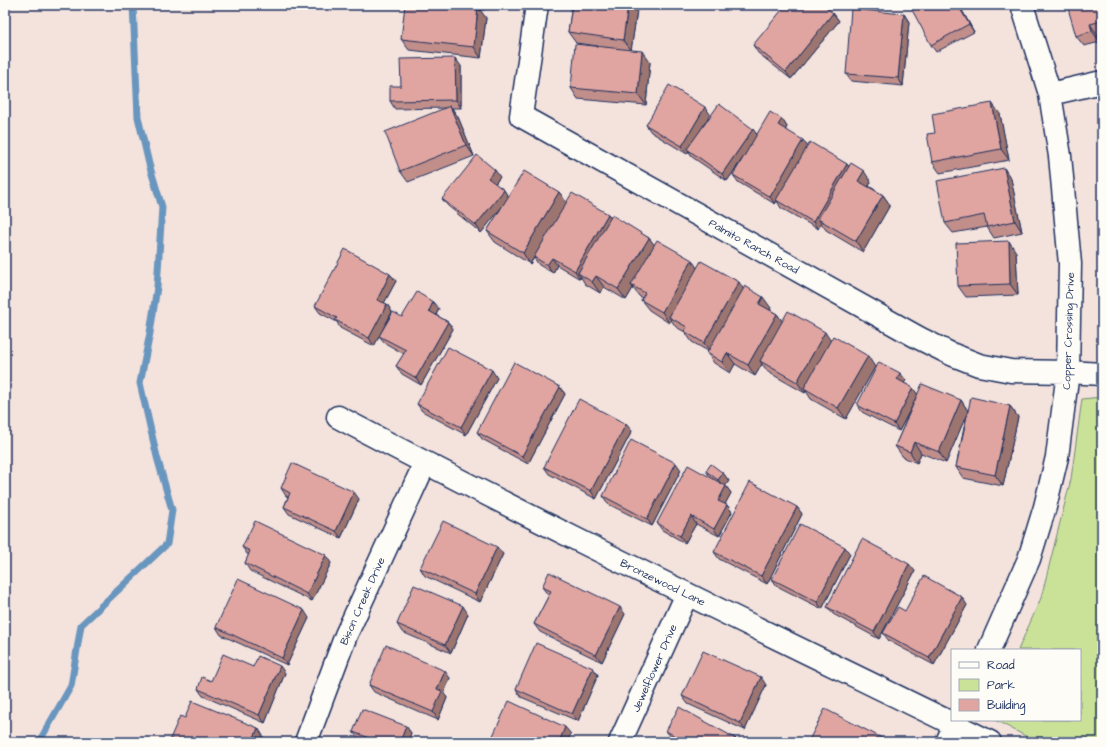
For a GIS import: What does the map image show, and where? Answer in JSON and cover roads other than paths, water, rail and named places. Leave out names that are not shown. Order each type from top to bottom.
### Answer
[{"type":"street","name":"Palmito Ranch Road","points":[[537,5],[521,116],[919,338],[951,354],[979,365],[1011,371],[1102,374]]},
{"type":"street","name":"Copper Crossing Drive","points":[[990,649],[1029,558],[1045,507],[1057,457],[1068,372],[1070,264],[1060,156],[1050,94],[1022,5]]},
{"type":"street","points":[[1050,94],[1102,82]]},
{"type":"street","name":"Bronzewood Lane","points":[[338,417],[425,463],[953,729],[990,742]]},
{"type":"street","name":"Bison Creek Drive","points":[[306,742],[346,635],[425,463]]},
{"type":"street","name":"Jewelflower Drive","points":[[620,742],[687,594]]},
{"type":"waterway","points":[[39,742],[71,686],[81,625],[167,544],[172,510],[157,457],[140,383],[157,287],[162,207],[149,164],[138,117],[133,5]]}]
